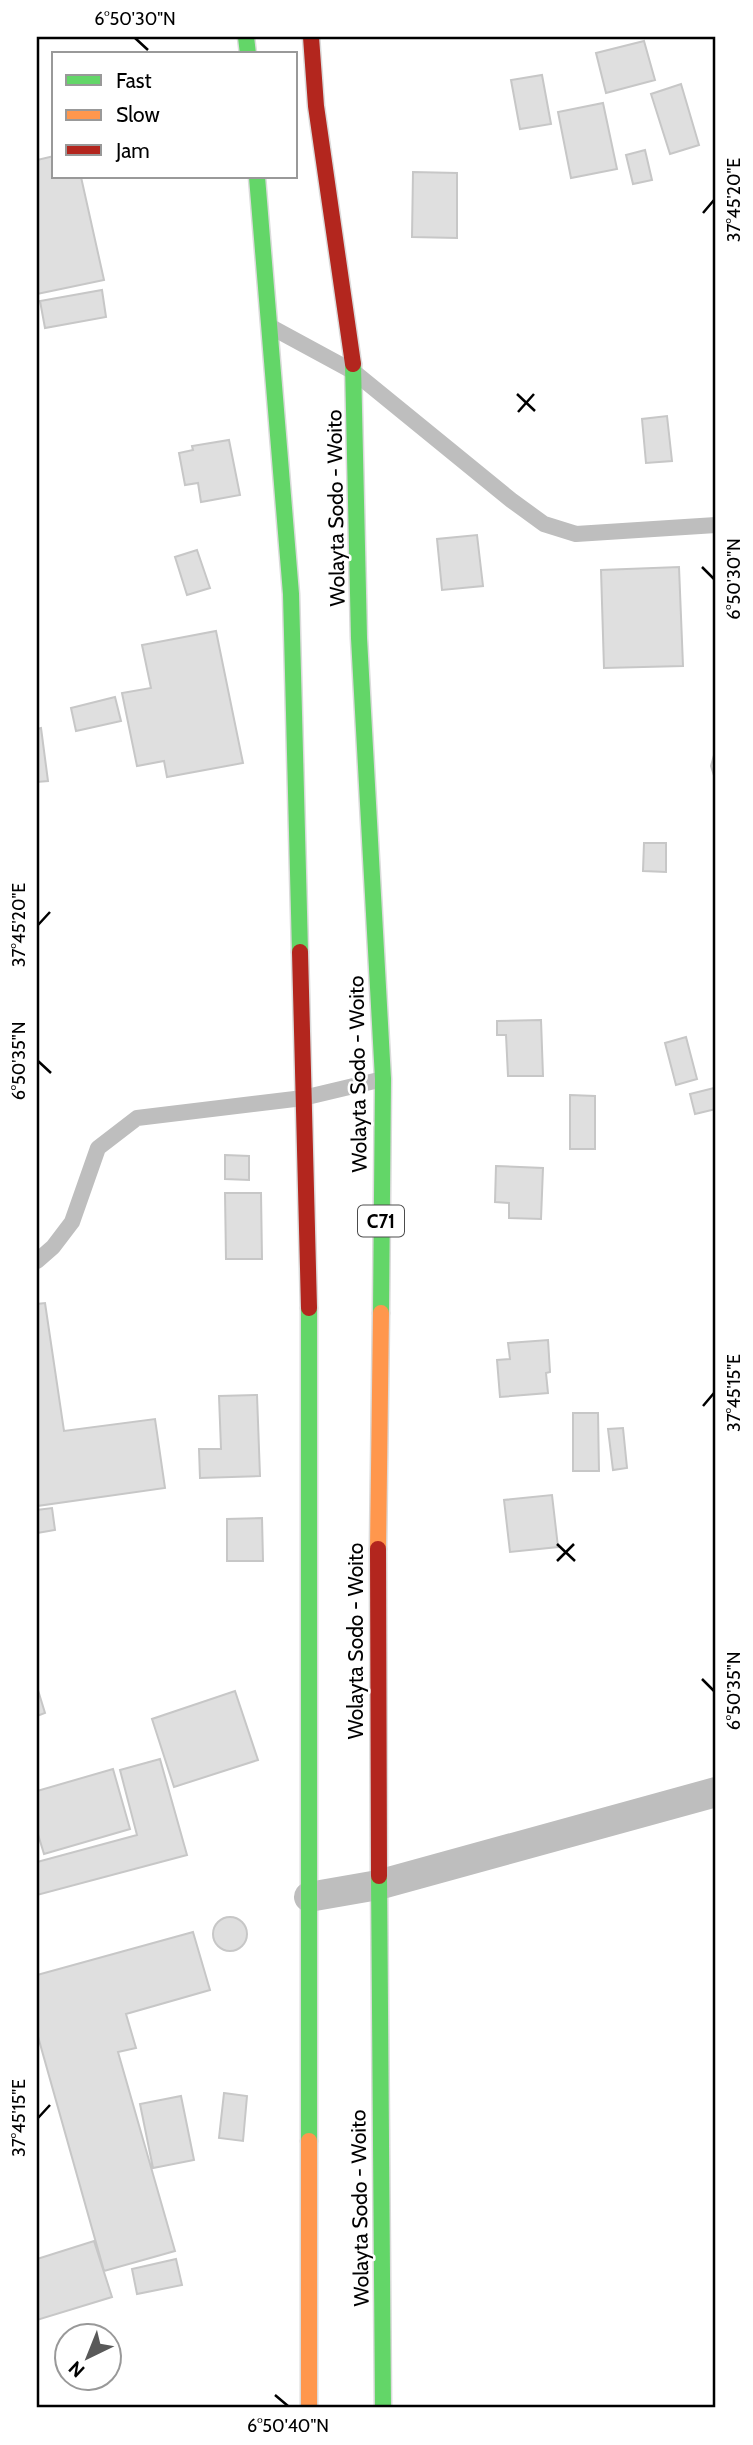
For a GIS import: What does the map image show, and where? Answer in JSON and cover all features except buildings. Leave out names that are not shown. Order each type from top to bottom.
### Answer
[{"type":"highway","name":"Wolayta Sodo - Woito","points":[[311,37],[316,106],[354,372],[359,638],[383,1079],[378,1426],[378,1885],[383,2408]]},
{"type":"highway","points":[[257,178],[290,594],[309,1306],[309,2408]]},
{"type":"street","points":[[309,1897],[378,1885],[716,1792]]},
{"type":"lane","points":[[269,326],[354,372],[544,524],[576,534],[716,524]]},
{"type":"lane","points":[[37,1261],[53,1247],[72,1222],[98,1148],[137,1118],[303,1098],[383,1079]]},
{"type":"traffic: fast","points":[[246,37],[248,52]]},
{"type":"traffic: fast","points":[[257,178],[291,594],[300,952]]},
{"type":"traffic: fast","points":[[353,364],[359,638],[383,1079],[381,1313]]},
{"type":"traffic: fast","points":[[309,1308],[309,2141]]},
{"type":"traffic: fast","points":[[379,1876],[383,2408]]},
{"type":"traffic: slow","points":[[378,1549],[381,1313]]},
{"type":"traffic: slow","points":[[309,2141],[309,2408]]},
{"type":"traffic: jam","points":[[311,37],[316,106],[353,364]]},
{"type":"traffic: jam","points":[[300,952],[309,1308]]},
{"type":"traffic: jam","points":[[378,1549],[379,1876]]}]
